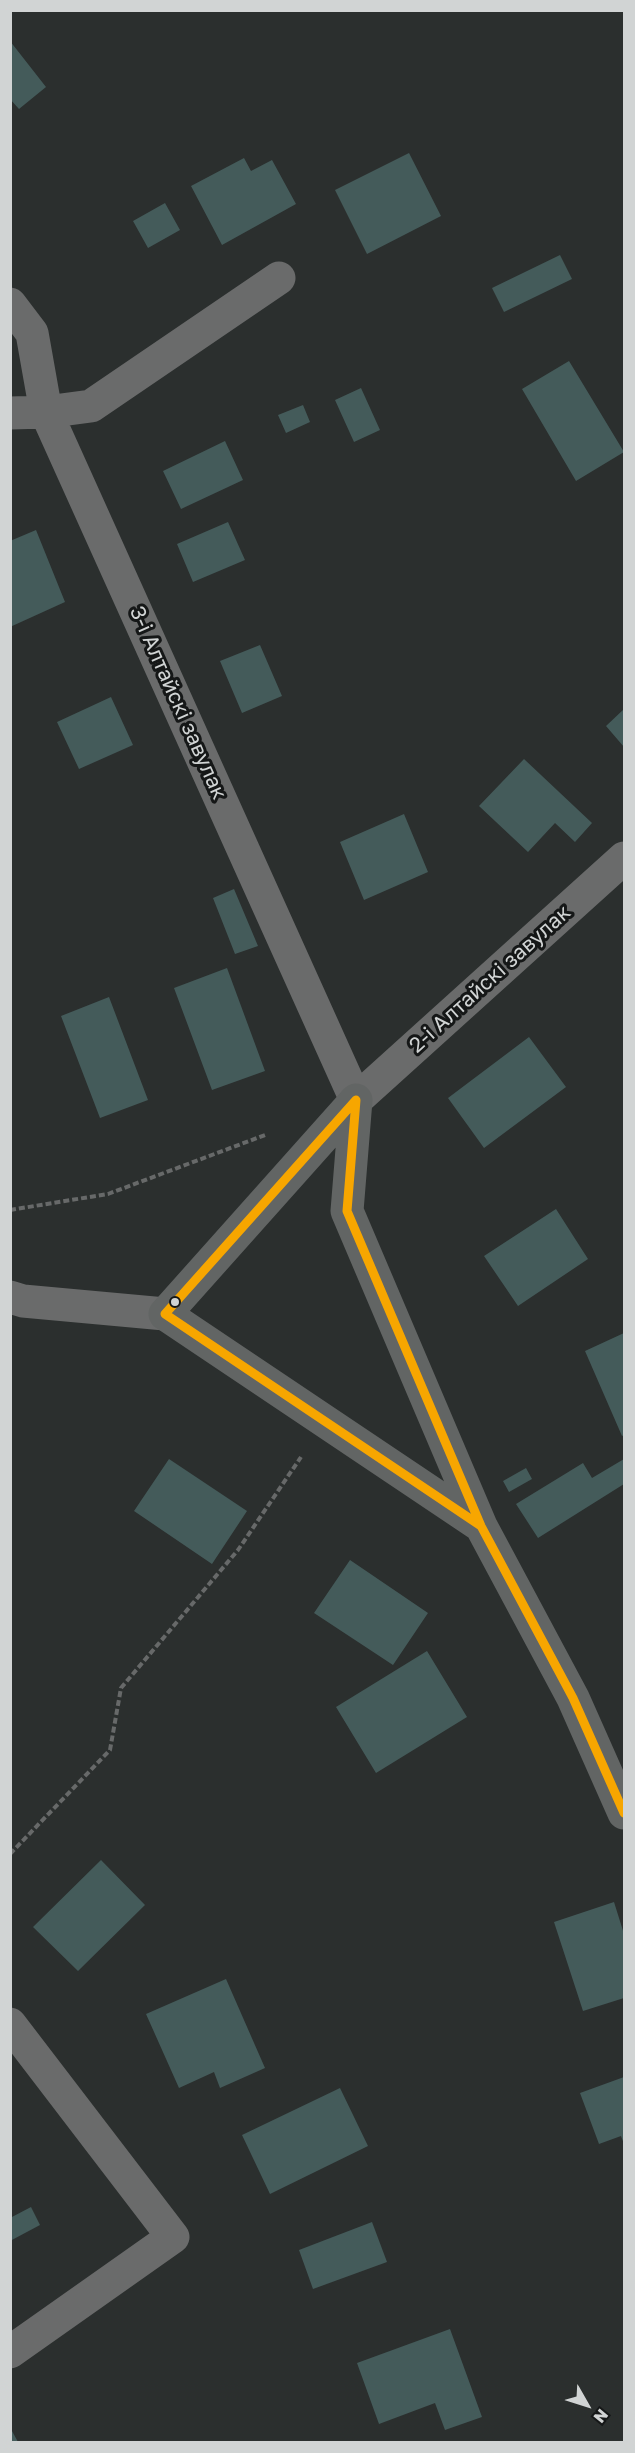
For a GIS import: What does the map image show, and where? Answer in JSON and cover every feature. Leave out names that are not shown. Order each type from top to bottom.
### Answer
[{"type":"main road","points":[[356,1100],[165,1314],[481,1526]]},
{"type":"main road","points":[[356,1100],[347,1211],[481,1526],[573,1698],[624,1813]]},
{"type":"street","points":[[10,413],[46,412],[91,406],[279,278]]},
{"type":"street","name":"3-і Алтайскі завулак","points":[[10,304],[32,333],[46,412],[356,1100]]},
{"type":"street","name":"2-і Алтайскі завулак","points":[[356,1100],[624,858]]},
{"type":"street","points":[[10,1297],[23,1301],[165,1314]]},
{"type":"street","points":[[10,2024],[173,2237],[10,2352]]},
{"type":"path","points":[[10,1210],[108,1194],[270,1133]]},
{"type":"path","points":[[10,1854],[110,1750],[121,1689],[238,1550],[325,1421]]},
{"type":"building","points":[[10,41],[46,87],[19,109],[10,99]]},
{"type":"building","points":[[409,153],[441,216],[367,254],[335,190]]},
{"type":"building","points":[[244,158],[251,171],[272,160],[296,204],[222,245],[191,186]]},
{"type":"building","points":[[165,203],[180,230],[148,248],[133,221]]},
{"type":"building","points":[[560,255],[572,279],[504,312],[492,288]]},
{"type":"building","points":[[569,361],[624,452],[576,481],[522,389]]},
{"type":"building","points":[[361,388],[380,430],[354,442],[335,400]]},
{"type":"building","points":[[303,405],[310,422],[286,433],[278,415]]},
{"type":"building","points":[[225,441],[243,480],[181,509],[163,471]]},
{"type":"building","points":[[228,522],[245,560],[193,582],[177,544]]},
{"type":"building","points":[[36,530],[65,602],[10,627],[10,541]]},
{"type":"building","points":[[260,645],[282,696],[242,713],[220,661]]},
{"type":"building","points":[[111,697],[133,745],[79,769],[57,722]]},
{"type":"building","points":[[624,709],[624,747],[606,726]]},
{"type":"building","points":[[524,759],[592,823],[575,842],[555,823],[528,852],[479,806]]},
{"type":"building","points":[[404,814],[428,872],[364,900],[340,842]]},
{"type":"building","points":[[234,889],[258,946],[235,954],[213,898]]},
{"type":"building","points":[[227,968],[265,1071],[212,1090],[174,988]]},
{"type":"building","points":[[109,997],[148,1100],[100,1118],[61,1016]]},
{"type":"building","points":[[529,1037],[566,1087],[484,1148],[448,1098]]},
{"type":"building","points":[[556,1209],[588,1259],[518,1306],[484,1256]]},
{"type":"building","points":[[624,1333],[624,1435],[622,1436],[585,1351]]},
{"type":"building","points":[[169,1459],[247,1511],[212,1564],[134,1511]]},
{"type":"building","points":[[624,1459],[624,1484],[538,1538],[516,1504],[583,1463],[592,1478]]},
{"type":"building","points":[[526,1468],[532,1479],[509,1492],[503,1481]]},
{"type":"building","points":[[350,1560],[428,1613],[393,1665],[314,1613]]},
{"type":"building","points":[[427,1651],[467,1717],[376,1773],[336,1707]]},
{"type":"building","points":[[101,1860],[145,1905],[78,1971],[33,1927]]},
{"type":"building","points":[[614,1902],[624,1934],[624,1998],[583,2011],[554,1922]]},
{"type":"building","points":[[226,1979],[265,2068],[220,2088],[214,2072],[179,2088],[146,2014]]},
{"type":"building","points":[[624,2077],[624,2144],[621,2136],[599,2144],[580,2093]]},
{"type":"building","points":[[340,2088],[368,2146],[270,2194],[242,2135]]},
{"type":"building","points":[[31,2207],[40,2225],[10,2241],[10,2218]]},
{"type":"building","points":[[372,2222],[387,2262],[313,2289],[299,2250]]},
{"type":"building","points":[[450,2329],[482,2417],[445,2430],[435,2403],[379,2424],[357,2363]]},
{"type":"building","points":[[10,2431],[12,2431],[18,2442],[10,2442]]},
{"type":"transit line","points":[[481,1526],[165,1314],[356,1100],[347,1211],[481,1526],[573,1698],[624,1813]]}]
